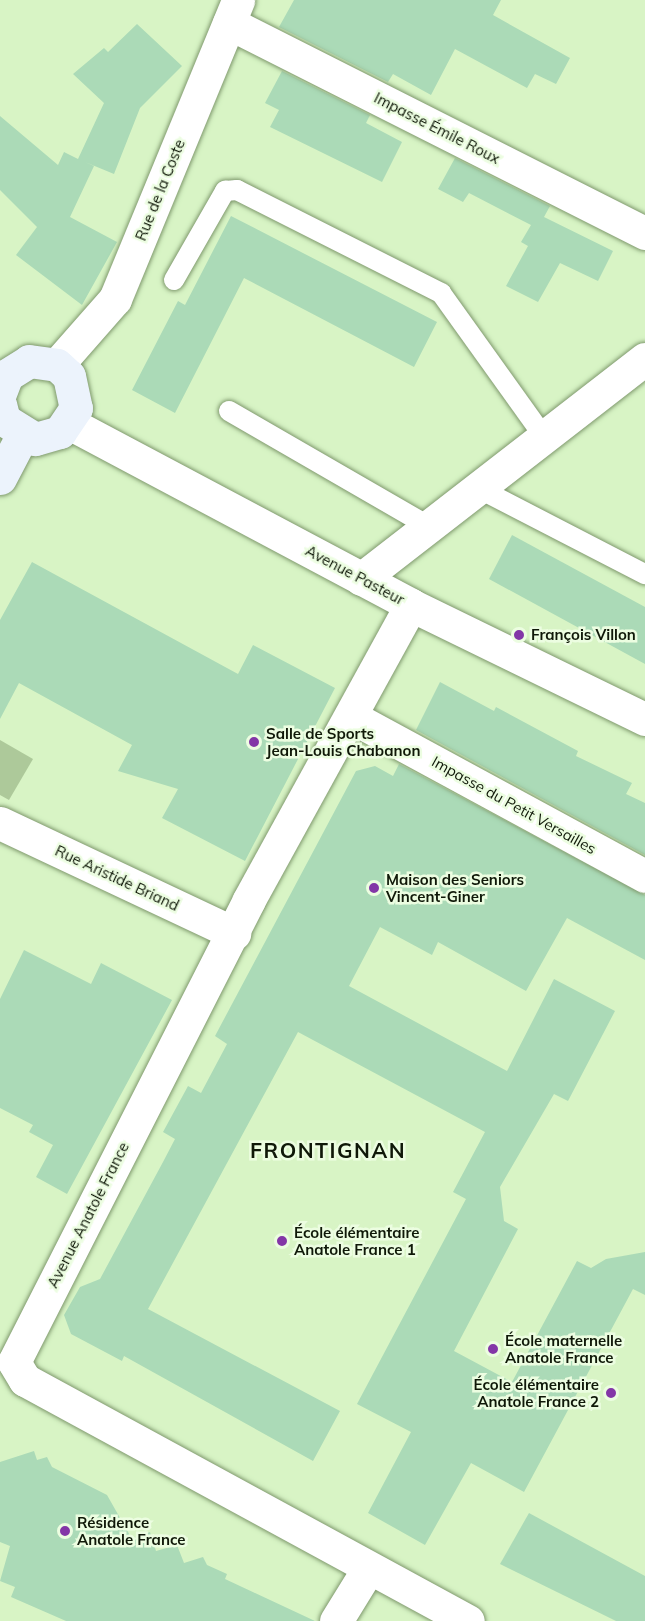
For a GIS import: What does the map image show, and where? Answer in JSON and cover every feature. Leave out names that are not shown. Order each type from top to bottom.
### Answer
[{"type":"main road","points":[[30,361],[57,365],[75,391],[69,423],[48,438],[22,436],[4,420],[2,384],[30,361]]},
{"type":"main road","points":[[0,478],[22,436]]},
{"type":"street","name":"Impasse Émile Roux","points":[[233,11],[645,233]]},
{"type":"street","name":"Rue de la Coste","points":[[57,365],[115,298],[233,11]]},
{"type":"street","points":[[361,579],[645,359]]},
{"type":"street","name":"Avenue Pasteur","points":[[69,423],[411,605],[645,719]]},
{"type":"street","name":"Avenue Anatole France","points":[[411,605],[234,933],[14,1362],[25,1380],[368,1569],[468,1621]]},
{"type":"street","name":"Impasse du Petit Versailles","points":[[352,717],[645,876]]},
{"type":"street","name":"Rue Aristide Briand","points":[[0,823],[234,933]]},
{"type":"street","points":[[336,1621],[368,1569]]},
{"type":"lane","points":[[174,280],[225,191],[237,190],[441,293],[544,437]]},
{"type":"lane","points":[[230,411],[429,526]]},
{"type":"lane","points":[[480,489],[645,574]]},
{"type":"green space","points":[[0,740],[33,759],[9,800],[0,795]]},
{"type":"building","points":[[294,0],[501,0],[493,15],[570,58],[556,84],[535,74],[527,88],[455,49],[431,95],[393,74],[388,82],[279,27]]},
{"type":"building","points":[[137,24],[182,66],[140,108],[114,174],[85,162],[94,166],[70,217],[117,242],[82,305],[16,255],[37,227],[0,190],[0,116],[58,165],[64,152],[78,159],[104,103],[73,74],[104,48],[108,52]]},
{"type":"building","points":[[282,71],[370,115],[366,123],[402,142],[382,182],[270,127],[279,110],[265,103]]},
{"type":"building","points":[[455,158],[550,206],[544,217],[613,251],[598,281],[560,263],[538,302],[506,286],[528,246],[521,242],[531,225],[469,193],[463,202],[438,189]]},
{"type":"building","points":[[231,216],[437,322],[414,367],[244,278],[175,413],[132,390],[178,301],[185,305]]},
{"type":"building","points":[[512,535],[645,607],[645,664],[489,579]]},
{"type":"building","points":[[32,562],[238,674],[253,645],[335,688],[245,861],[162,818],[178,789],[118,771],[132,745],[19,683],[0,719],[0,620]]},
{"type":"building","points":[[440,682],[494,711],[496,707],[578,751],[576,756],[632,783],[626,794],[645,803],[645,855],[416,730]]},
{"type":"building","points":[[399,764],[645,895],[645,960],[567,918],[526,991],[438,942],[432,955],[380,927],[349,986],[507,1071],[554,979],[615,1011],[568,1101],[554,1094],[500,1187],[504,1221],[518,1229],[454,1351],[512,1382],[577,1261],[591,1268],[606,1259],[645,1252],[645,1295],[633,1289],[524,1492],[471,1463],[425,1545],[368,1513],[411,1432],[357,1404],[466,1199],[453,1192],[485,1132],[298,1032],[148,1309],[340,1411],[313,1461],[124,1356],[122,1361],[71,1334],[64,1315],[80,1287],[100,1279],[175,1139],[163,1132],[188,1086],[201,1093],[227,1044],[215,1036],[356,771],[375,766],[393,776]]},
{"type":"building","points":[[24,950],[91,984],[101,963],[172,1000],[67,1194],[36,1177],[53,1145],[29,1132],[33,1125],[0,1108],[0,999]]},
{"type":"building","name":"Résidence Anatole France","points":[[34,1451],[37,1460],[47,1457],[52,1467],[107,1495],[132,1539],[150,1532],[156,1551],[177,1545],[184,1563],[203,1557],[207,1565],[227,1574],[225,1579],[315,1621],[66,1621],[11,1597],[15,1587],[0,1581],[10,1546],[0,1542],[0,1462]]},
{"type":"building","points":[[529,1513],[645,1576],[645,1621],[616,1621],[500,1564]]},
{"type":"place","name":"François Villon","points":[[519,635]]},
{"type":"place","name":"Salle de Sports Jean-Louis Chabanon","points":[[254,742]]},
{"type":"place","name":"Maison des Seniors Vincent-Giner","points":[[374,888]]},
{"type":"place","name":"École élémentaire Anatole France 1","points":[[282,1241]]},
{"type":"place","name":"École maternelle Anatole France","points":[[493,1349]]},
{"type":"place","name":"École élémentaire Anatole France 2","points":[[611,1393]]},
{"type":"place","name":"Résidence Anatole France","points":[[65,1531]]},
{"type":"district","name":"FRONTIGNAN","points":[[328,1150]]}]
